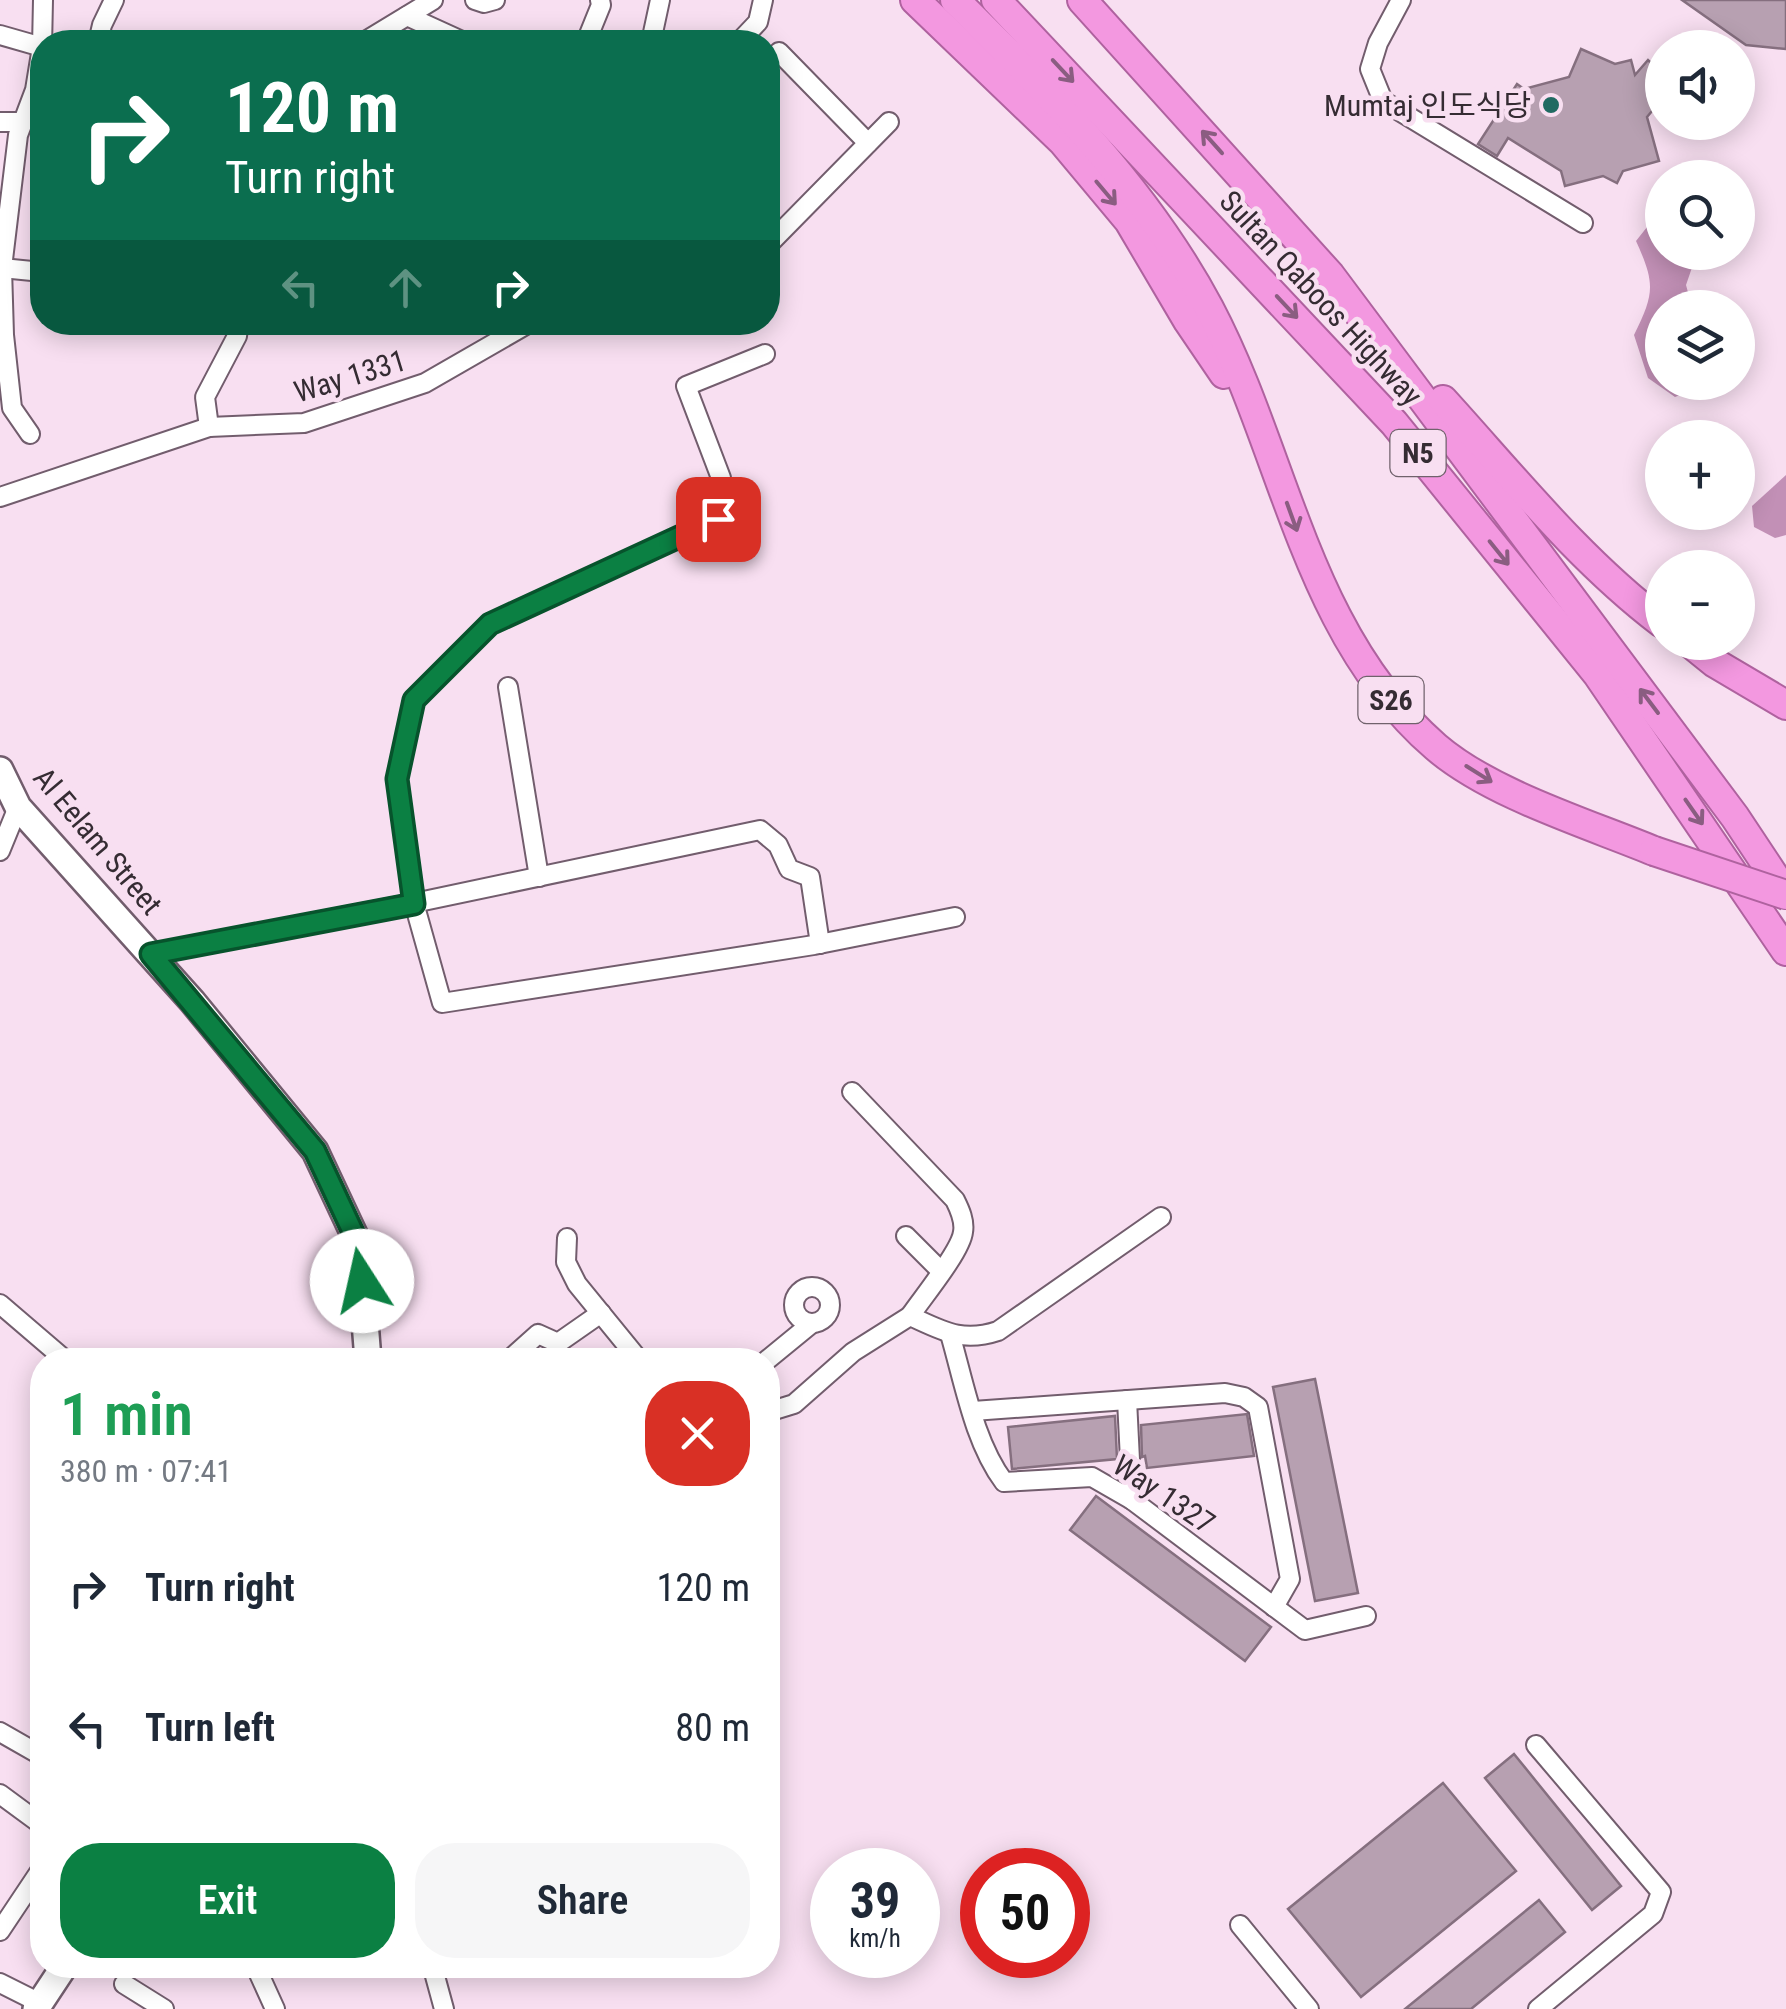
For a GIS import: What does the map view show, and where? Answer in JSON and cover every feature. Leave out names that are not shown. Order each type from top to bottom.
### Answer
[{"type":"highway","points":[[915,0],[1063,142],[1130,220],[1188,321],[1259,425]]},
{"type":"highway","name":"S26","points":[[955,0],[1098,145],[1158,221],[1210,310],[1334,615],[1392,700],[1437,748],[1500,787],[1654,850],[1786,895]]},
{"type":"highway","name":"Sultan Qaboos Highway","points":[[996,0],[1394,423],[1598,674],[1786,950]]},
{"type":"highway","name":"Sultan Qaboos Highway","points":[[1082,0],[1330,275],[1724,802],[1786,895]]},
{"type":"highway","points":[[1330,275],[1575,547],[1645,610]]},
{"type":"highway","points":[[1712,660],[1786,704]]},
{"type":"main road","name":"Al Eelam Street","points":[[0,770],[18,806],[151,954],[315,1151],[359,1245],[367,1348]]},
{"type":"main road","points":[[38,2006],[56,1978]]},
{"type":"street","points":[[42,30],[43,0]]},
{"type":"street","points":[[101,30],[114,0]]},
{"type":"street","points":[[384,30],[434,0]]},
{"type":"street","points":[[475,0],[495,0]]},
{"type":"street","points":[[592,30],[600,0]]},
{"type":"street","points":[[654,30],[660,0]]},
{"type":"street","points":[[750,30],[758,22],[763,0]]},
{"type":"street","points":[[1402,0],[1378,44],[1370,69],[1383,101],[1583,223]]},
{"type":"street","points":[[407,16],[438,30]]},
{"type":"street","points":[[0,36],[30,49]]},
{"type":"street","points":[[780,53],[868,143]]},
{"type":"street","points":[[30,103],[18,135],[2,268],[12,408],[30,434]]},
{"type":"street","points":[[0,122],[23,122]]},
{"type":"street","points":[[780,233],[889,122]]},
{"type":"street","points":[[2,268],[30,271]]},
{"type":"street","points":[[209,427],[204,397],[235,335]]},
{"type":"street","name":"Way 1331","points":[[0,497],[209,427],[304,423],[425,383],[508,335]]},
{"type":"street","points":[[765,354],[686,386],[721,478],[718,519],[490,624],[414,700],[397,779],[414,904],[442,1004],[820,944],[955,918]]},
{"type":"street","points":[[508,688],[539,877]]},
{"type":"street","points":[[0,851],[18,806]]},
{"type":"street","points":[[151,954],[414,904],[760,830],[778,845],[789,870],[810,877],[820,944]]},
{"type":"street","points":[[780,1408],[794,1404],[853,1352],[910,1316],[964,1234],[955,1200],[852,1092]]},
{"type":"street","points":[[910,1316],[950,1334],[976,1338],[998,1331],[1161,1216]]},
{"type":"street","points":[[906,1236],[940,1270]]},
{"type":"street","points":[[567,1238],[566,1262],[577,1284],[629,1348]]},
{"type":"street","points":[[0,1304],[51,1348]]},
{"type":"street","points":[[522,1348],[538,1334],[558,1343],[601,1314]]},
{"type":"street","points":[[780,1349],[811,1324]]},
{"type":"street","name":"Way 1327","points":[[950,1334],[994,1469],[1004,1482],[1092,1477],[1132,1500],[1306,1630],[1366,1616]]},
{"type":"street","points":[[973,1411],[1225,1393],[1244,1397],[1258,1406],[1290,1579],[1274,1606]]},
{"type":"street","points":[[1127,1400],[1132,1500]]},
{"type":"street","points":[[0,1732],[30,1749]]},
{"type":"street","points":[[1536,1745],[1661,1892],[1653,1914],[1538,2009]]},
{"type":"street","points":[[0,1794],[30,1816]]},
{"type":"street","points":[[0,1931],[30,1886]]},
{"type":"street","points":[[1240,1925],[1309,2009]]},
{"type":"street","points":[[260,1978],[273,2008]]},
{"type":"street","points":[[436,1978],[444,2009]]},
{"type":"street","points":[[0,1982],[38,2006]]},
{"type":"street","points":[[124,1984],[164,2009]]},
{"type":"shaded area","points":[[1645,230],[1645,263],[1636,241]]},
{"type":"shaded area","points":[[1647,270],[1691,270],[1687,290],[1650,290]]},
{"type":"shaded area","points":[[1645,310],[1645,369],[1634,335]]},
{"type":"shaded area","points":[[1786,475],[1786,535],[1775,538],[1755,528],[1755,503]]},
{"type":"building","points":[[1682,0],[1786,0],[1786,49],[1755,46],[1755,30],[1725,30]]},
{"type":"building","points":[[1581,49],[1615,64],[1631,60],[1635,75],[1645,63],[1645,140],[1653,140],[1659,160],[1645,160],[1645,165],[1623,171],[1617,183],[1603,176],[1565,186],[1561,171],[1508,138],[1497,156],[1478,144],[1517,84],[1524,89],[1569,77]]},
{"type":"building","points":[[1315,1379],[1358,1593],[1315,1601],[1273,1387]]},
{"type":"building","points":[[1247,1414],[1254,1456],[1147,1468],[1145,1456],[1142,1457],[1141,1425]]},
{"type":"building","points":[[1115,1416],[1117,1459],[1012,1469],[1008,1427]]},
{"type":"building","points":[[1096,1496],[1271,1627],[1245,1661],[1070,1530]]},
{"type":"building","points":[[1514,1754],[1621,1886],[1592,1910],[1485,1778]]},
{"type":"building","points":[[1443,1783],[1516,1871],[1361,1997],[1288,1909]]},
{"type":"building","points":[[1539,1900],[1565,1932],[1471,2009],[1405,2009]]},
{"type":"place","name":"Mumtaj 인도식당","points":[[1551,105]]},
{"type":"route","points":[[362,1281],[359,1245],[315,1151],[151,954],[414,904],[397,779],[414,700],[490,624],[718,519]]}]
